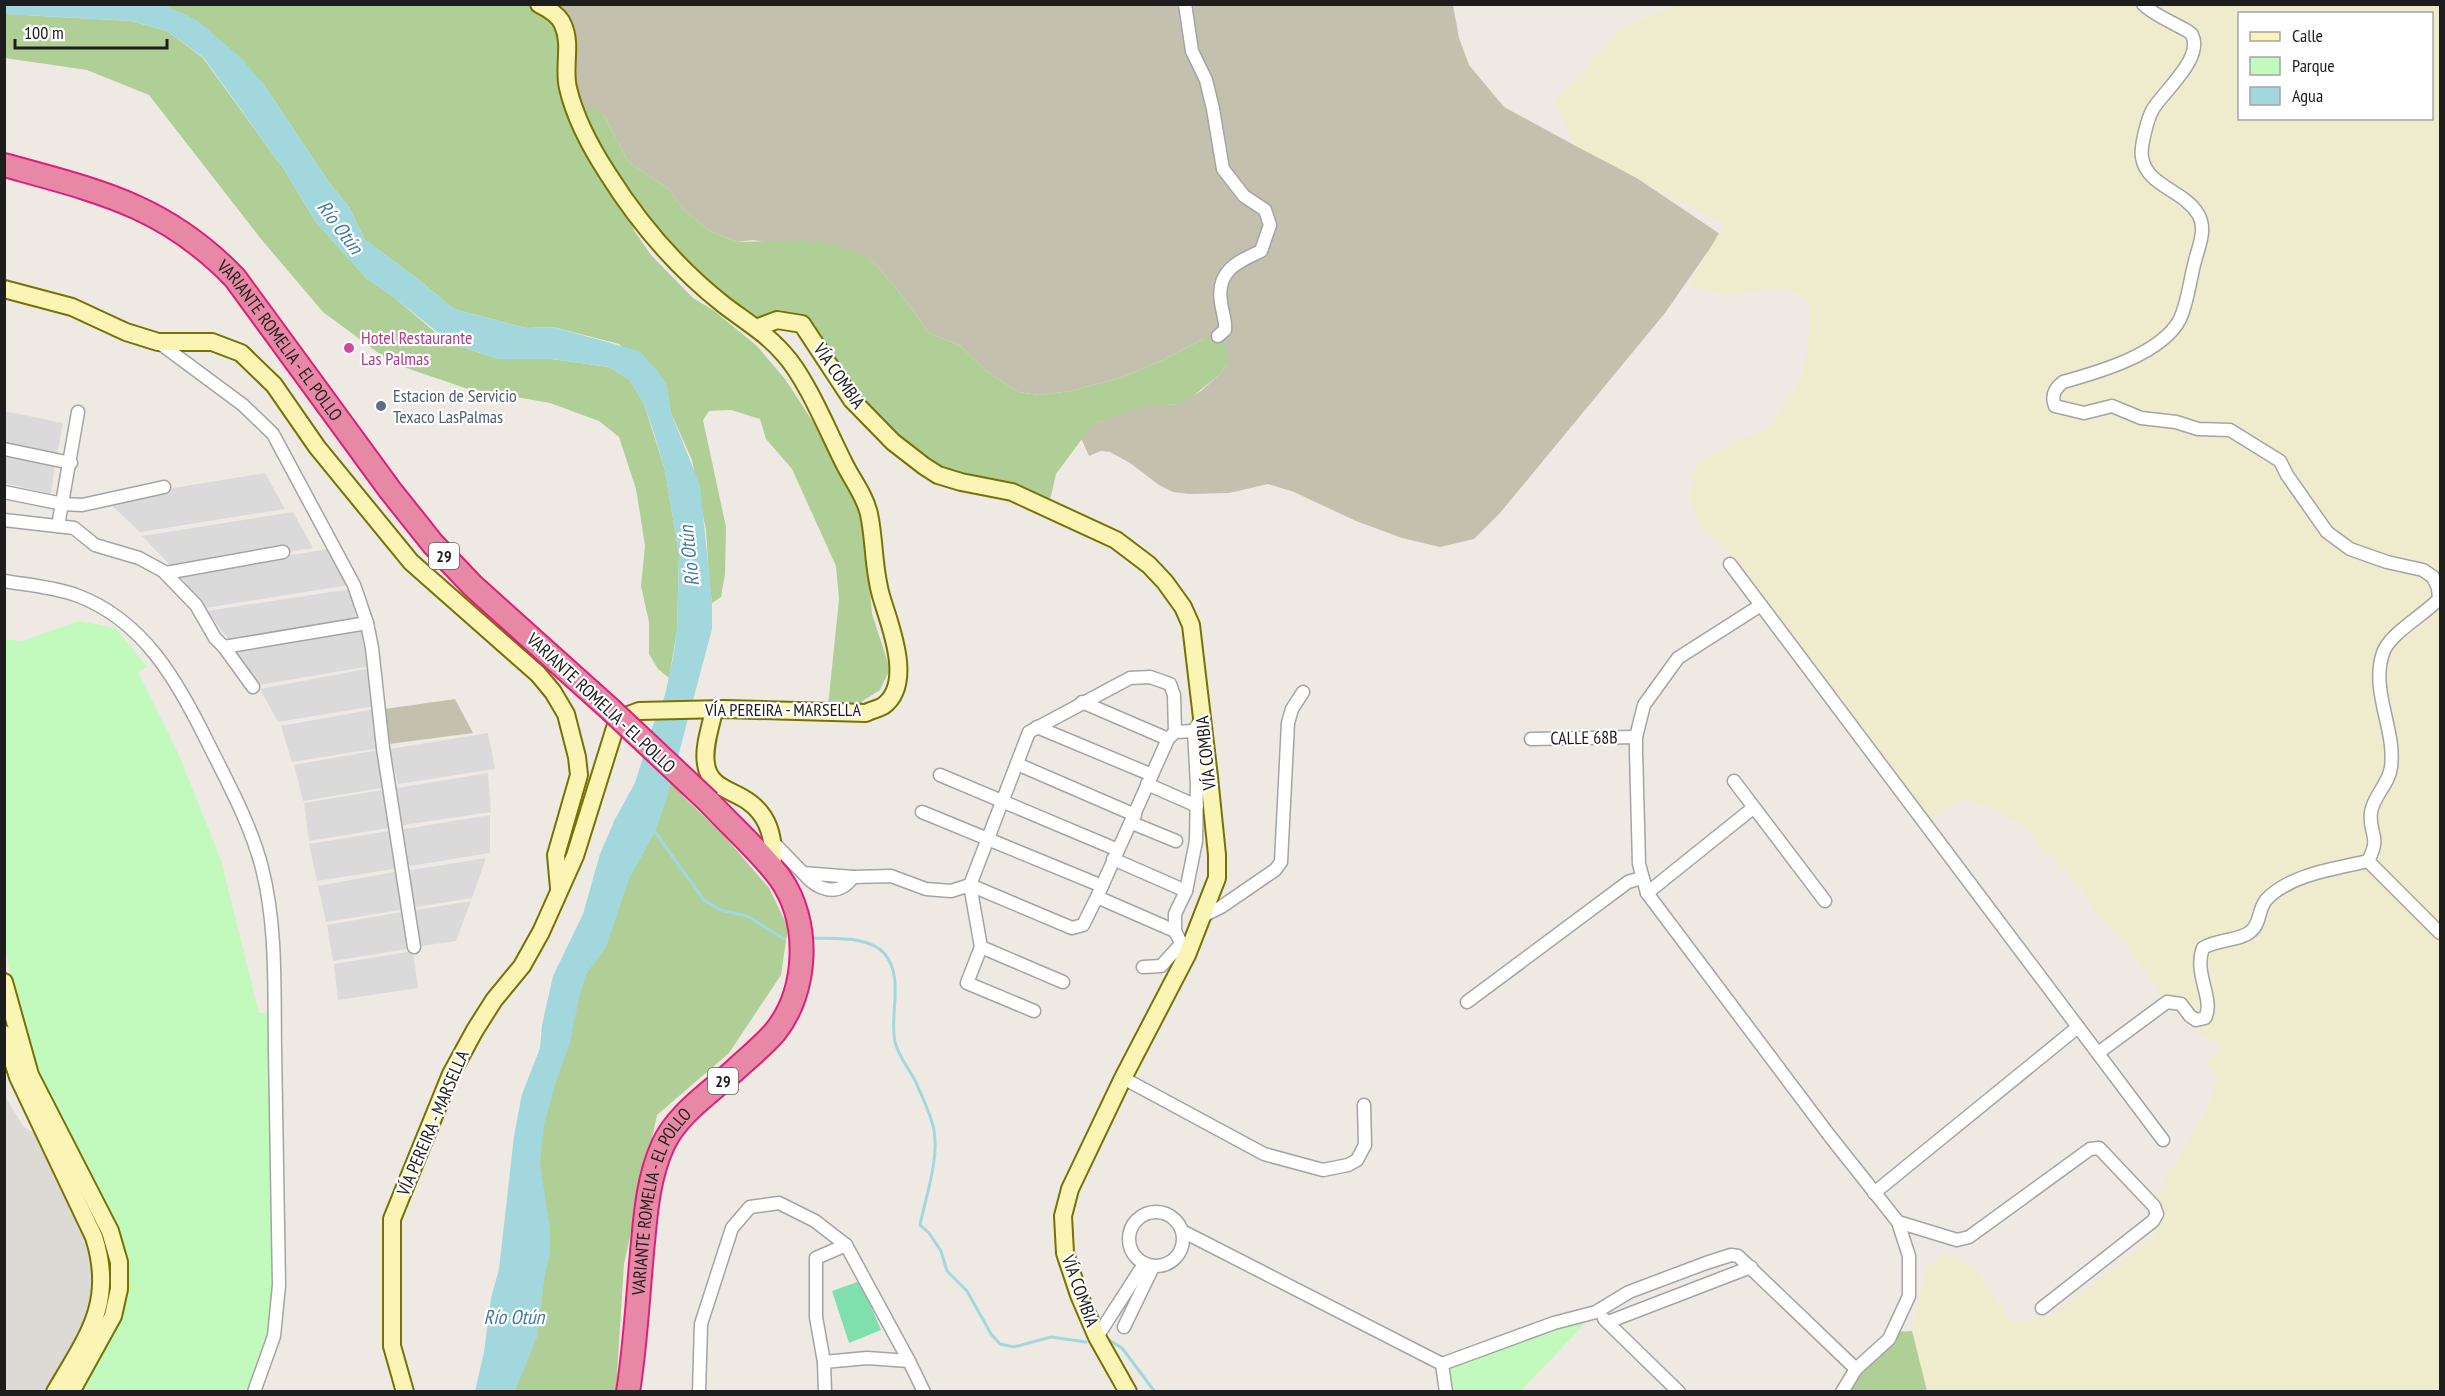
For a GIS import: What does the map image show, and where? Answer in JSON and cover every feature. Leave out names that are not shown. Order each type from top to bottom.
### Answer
[{"type":"highway","name":"VARIANTE ROMELIA - EL POLLO","points":[[4,165],[123,200],[174,226],[215,257],[235,278],[390,490],[433,544],[473,586],[709,802],[772,868],[788,895],[799,928],[801,966],[788,1012],[775,1032],[688,1112],[665,1141],[657,1158],[647,1205],[628,1392]]},
{"type":"main road","name":"VÍA PEREIRA - MARSELLA","points":[[405,1392],[393,1346],[392,1219],[451,1074],[494,1000],[522,966],[542,932],[574,856],[615,728],[626,716],[639,711],[866,713],[884,705],[893,692],[898,677],[896,644],[878,586],[874,542],[866,501],[804,385],[785,355],[756,328],[724,306],[667,255],[641,223],[607,173],[587,139],[567,87],[567,40],[563,24],[557,16],[539,4]]},
{"type":"main road","points":[[4,289],[72,307],[126,332],[158,342],[212,342],[241,353],[274,385],[317,447],[411,562],[538,674],[553,692],[566,714],[579,775],[556,855],[559,889]]},
{"type":"main road","name":"VÍA COMBIA","points":[[756,328],[777,320],[802,324],[852,400],[893,442],[924,466],[961,482],[1012,492],[1116,540],[1149,565],[1165,582],[1183,607],[1191,625],[1198,724],[1218,869],[1217,878],[1202,917],[1070,1189],[1063,1216],[1065,1253],[1079,1295],[1097,1337],[1128,1392]]},
{"type":"main road","points":[[714,710],[705,764],[709,776],[718,786],[755,807],[768,826],[773,842],[772,868]]},
{"type":"main road","points":[[4,982],[30,1074],[110,1232],[119,1262],[119,1289],[113,1316],[72,1392]]},
{"type":"main road","points":[[4,1034],[18,1077],[89,1226],[101,1265],[102,1291],[91,1329],[55,1392]]},
{"type":"street","points":[[1185,4],[1192,51],[1206,80],[1213,109],[1223,170],[1244,196],[1265,210],[1270,225],[1261,251],[1234,263],[1220,284],[1220,301],[1226,321],[1225,330],[1218,336]]},
{"type":"street","points":[[2143,4],[2155,16],[2189,31],[2193,36],[2194,45],[2176,83],[2152,109],[2144,138],[2142,158],[2150,176],[2173,191],[2196,211],[2204,227],[2181,317],[2169,335],[2152,348],[2062,382],[2055,390],[2053,401],[2055,406],[2062,409],[2084,413],[2112,406],[2141,418],[2176,422],[2198,429],[2230,430],[2280,461],[2287,475],[2327,532],[2350,549],[2387,562],[2423,570],[2433,577],[2438,588],[2439,599],[2393,638],[2383,651],[2378,677],[2391,765],[2388,782],[2377,796],[2371,814],[2376,840],[2368,861]]},
{"type":"street","points":[[158,342],[243,405],[273,434],[354,585],[367,623],[383,748],[414,947]]},
{"type":"street","points":[[58,526],[71,463],[78,412]]},
{"type":"street","points":[[4,449],[71,463]]},
{"type":"street","points":[[4,492],[63,504],[82,504],[164,486]]},
{"type":"street","points":[[4,520],[74,528],[94,545],[139,558],[166,573],[189,596],[214,638],[224,647],[253,687]]},
{"type":"street","points":[[166,573],[283,552]]},
{"type":"street","points":[[1730,564],[2163,1140]]},
{"type":"street","points":[[4,581],[58,590],[93,603],[124,623],[157,653],[178,684],[195,717],[231,789],[258,854],[267,894],[274,973],[279,1285],[274,1336],[254,1392]]},
{"type":"street","points":[[1761,605],[1678,658],[1644,705],[1636,737],[1641,878],[1647,893],[1898,1222],[1909,1256],[1909,1296],[1889,1339],[1856,1369],[1842,1392]]},
{"type":"street","points":[[224,647],[367,623]]},
{"type":"street","points":[[773,842],[803,873],[853,877],[891,876],[926,889],[951,891],[970,885],[1072,928],[1083,925],[1172,736],[1174,695],[1170,684],[1150,677],[1130,678],[1029,732],[970,885],[981,947],[967,983],[1034,1011]]},
{"type":"street","points":[[1202,917],[1221,907],[1275,870],[1281,862],[1288,723],[1292,709],[1303,692]]},
{"type":"street","points":[[1082,702],[1172,736],[1198,724],[1196,841],[1186,891],[1175,914],[1175,932],[1184,950],[1161,966],[1143,967]]},
{"type":"street","points":[[1037,727],[1150,780],[1197,807]]},
{"type":"street","name":"CALLE 68B","points":[[1531,739],[1636,737]]},
{"type":"street","points":[[1017,764],[1176,841]]},
{"type":"street","points":[[940,775],[1003,801],[1186,891]]},
{"type":"street","points":[[1734,781],[1825,901]]},
{"type":"street","points":[[1647,893],[1753,808]]},
{"type":"street","points":[[922,812],[988,839],[1100,892],[1175,932]]},
{"type":"street","points":[[2368,861],[2440,933]]},
{"type":"street","points":[[2098,1053],[2167,1002],[2181,1004],[2196,1020],[2205,1018],[2209,1010],[2199,973],[2203,948],[2210,943],[2245,936],[2252,931],[2259,919],[2261,906],[2283,887],[2306,877],[2368,861]]},
{"type":"street","points":[[1467,1002],[1628,882],[1641,878]]},
{"type":"street","points":[[981,947],[1063,982]]},
{"type":"street","points":[[1874,1193],[2078,1027]]},
{"type":"street","points":[[1123,1077],[1264,1154],[1323,1170],[1348,1165],[1357,1160],[1365,1145],[1364,1105]]},
{"type":"street","points":[[1898,1222],[1958,1240],[1969,1237],[2090,1149],[2099,1148],[2154,1206],[2157,1214],[2153,1221],[2042,1308]]},
{"type":"street","points":[[699,1392],[701,1324],[732,1228],[750,1207],[779,1203],[815,1221],[846,1245],[924,1392]]},
{"type":"street","points":[[1154,1212],[1172,1216],[1182,1231],[1183,1242],[1176,1258],[1169,1263],[1149,1265],[1131,1252],[1129,1244],[1132,1226],[1137,1219],[1154,1212]]},
{"type":"street","points":[[1182,1231],[1442,1364],[1554,1323],[1596,1312],[1629,1292],[1731,1255],[1738,1256],[1856,1369]]},
{"type":"street","points":[[825,1392],[824,1362],[816,1317],[816,1258],[846,1245]]},
{"type":"street","points":[[1097,1337],[1149,1265]]},
{"type":"street","points":[[1124,1327],[1149,1265]]},
{"type":"street","points":[[1608,1322],[1751,1267]]},
{"type":"street","points":[[1596,1312],[1679,1392]]},
{"type":"street","points":[[824,1362],[867,1358],[909,1360]]},
{"type":"street","points":[[1442,1364],[1446,1392]]},
{"type":"shaded area","points":[[539,5],[1453,5],[1459,38],[1469,65],[1504,107],[1574,145],[1604,156],[1720,234],[1665,313],[1500,513],[1474,539],[1440,547],[1402,538],[1356,521],[1294,492],[1268,484],[1229,493],[1173,492],[1110,452],[1101,451],[1089,456],[1081,438],[1093,424],[1139,406],[1179,404],[1201,391],[1218,376],[1228,364],[1203,339],[1163,360],[1123,377],[1071,391],[1039,395],[1018,392],[986,371],[959,345],[929,333],[901,294],[870,258],[753,240],[737,242],[710,231],[683,209],[669,189],[628,162],[604,115],[580,111]]},
{"type":"shaded area","points":[[1678,5],[2440,5],[2440,1391],[1927,1391],[1912,1331],[1926,1268],[1947,1253],[1974,1268],[2012,1323],[2051,1317],[2156,1236],[2156,1196],[2208,1107],[2218,1079],[2205,1062],[2222,1049],[2214,1040],[2199,1035],[2190,1016],[2167,1002],[2119,936],[2097,915],[2078,884],[2037,842],[2027,827],[1991,808],[1961,798],[1925,823],[1730,564],[1728,549],[1699,527],[1691,504],[1690,493],[1697,464],[1735,441],[1758,433],[1772,424],[1802,376],[1808,346],[1810,307],[1805,298],[1791,290],[1773,289],[1730,295],[1689,286],[1724,224],[1574,145],[1555,101],[1621,28]]},
{"type":"shaded area","points":[[4,411],[63,423],[57,454],[5,443]]},
{"type":"shaded area","points":[[5,453],[55,464],[51,494],[5,483]]},
{"type":"shaded area","points":[[265,473],[285,509],[140,532],[105,499]]},
{"type":"shaded area","points":[[293,512],[313,548],[175,570],[142,536]]},
{"type":"shaded area","points":[[329,549],[349,585],[205,608],[178,573]]},
{"type":"shaded area","points":[[351,589],[356,618],[229,640],[207,611]]},
{"type":"shaded area","points":[[365,629],[371,666],[259,685],[236,652]]},
{"type":"shaded area","points":[[371,668],[375,706],[278,722],[260,689]]},
{"type":"shaded area","points":[[455,699],[473,733],[389,744],[385,709]]},
{"type":"shaded area","points":[[375,709],[379,748],[292,762],[281,726]]},
{"type":"shaded area","points":[[488,733],[495,769],[398,784],[389,749]]},
{"type":"shaded area","points":[[378,750],[387,787],[303,801],[294,765]]},
{"type":"shaded area","points":[[488,773],[491,812],[397,826],[391,789]]},
{"type":"shaded area","points":[[388,789],[395,827],[309,841],[304,803]]},
{"type":"shaded area","points":[[490,815],[490,853],[404,867],[399,830]]},
{"type":"shaded area","points":[[395,830],[400,868],[317,881],[309,844]]},
{"type":"shaded area","points":[[486,858],[472,898],[410,908],[405,871]]},
{"type":"shaded area","points":[[400,871],[406,909],[326,922],[318,886]]},
{"type":"shaded area","points":[[471,901],[456,941],[415,947],[410,911]]},
{"type":"shaded area","points":[[407,911],[413,948],[333,961],[327,925]]},
{"type":"shaded area","points":[[413,951],[418,988],[338,1000],[334,964]]},
{"type":"shaded area","points":[[4,1095],[24,1127],[49,1142],[103,1277],[55,1391],[5,1391]]},
{"type":"green space","points":[[535,4],[556,15],[563,71],[635,232],[651,255],[693,298],[713,310],[757,346],[785,379],[817,428],[861,511],[872,614],[890,669],[880,690],[864,700],[856,709],[828,706],[839,599],[836,566],[792,469],[766,439],[760,419],[731,410],[709,411],[703,420],[726,527],[725,574],[721,597],[712,603],[706,530],[692,460],[671,413],[666,385],[619,344],[553,327],[526,328],[454,309],[365,240],[349,207],[328,181],[264,85],[140,5]]},
{"type":"green space","points":[[5,14],[131,21],[167,31],[203,58],[285,171],[315,221],[367,279],[395,298],[436,333],[452,344],[499,359],[551,359],[609,367],[630,380],[644,404],[665,470],[679,555],[677,631],[669,678],[658,669],[649,654],[649,622],[641,586],[645,546],[636,489],[619,437],[599,421],[550,403],[465,388],[392,363],[323,312],[261,239],[149,95],[87,70],[5,58]]},
{"type":"green space","points":[[593,109],[604,115],[628,162],[669,189],[683,209],[710,231],[737,242],[805,240],[826,242],[870,258],[901,294],[929,333],[959,345],[986,371],[1018,392],[1039,395],[1071,391],[1123,377],[1163,360],[1203,339],[1218,336],[1227,348],[1228,364],[1218,376],[1188,400],[1179,404],[1139,407],[1093,424],[1056,474],[1046,507],[961,482],[893,442],[802,324],[756,328],[641,223],[580,111]]},
{"type":"green space","points":[[79,621],[116,628],[147,667],[138,672],[179,755],[221,860],[259,1013],[275,1012],[278,1313],[254,1391],[79,1391],[124,1272],[29,1057],[5,950],[4,639],[22,641]]},
{"type":"green space","points":[[659,764],[684,797],[726,838],[769,888],[788,927],[781,975],[729,1053],[657,1115],[624,1264],[616,1391],[498,1392],[533,1130],[564,1010]]},
{"type":"green space","points":[[860,1281],[881,1330],[849,1343],[832,1291]]},
{"type":"green space","points":[[1596,1312],[1521,1391],[1446,1391],[1442,1364]]},
{"type":"green space","points":[[1912,1331],[1927,1391],[1841,1392],[1893,1332]]},
{"type":"water","name":"Río Otún","points":[[4,5],[165,5],[197,20],[241,58],[264,85],[328,181],[349,207],[365,240],[454,309],[526,328],[553,327],[639,351],[657,370],[667,385],[671,413],[700,485],[712,603],[712,629],[667,798],[655,832],[629,879],[606,947],[586,974],[570,1042],[544,1125],[540,1163],[550,1229],[550,1254],[545,1274],[537,1337],[515,1391],[475,1391],[484,1352],[491,1298],[499,1269],[514,1136],[522,1094],[540,1048],[542,1025],[553,976],[583,914],[600,854],[615,819],[635,783],[665,695],[677,631],[679,555],[665,470],[644,404],[630,380],[609,367],[551,359],[499,359],[452,344],[395,298],[367,279],[315,221],[285,171],[204,58],[167,31],[131,21],[5,14]]},
{"type":"waterway","points":[[651,831],[655,832],[704,900],[720,910],[747,916],[784,939]]},
{"type":"waterway","points":[[814,938],[861,941],[869,944],[884,953],[894,973],[895,1042],[899,1054],[915,1081],[934,1130],[935,1154],[920,1225],[929,1233],[941,1251],[947,1271],[967,1291],[991,1334],[1000,1344],[1014,1347],[1051,1337],[1086,1342]]},
{"type":"waterway","points":[[1104,1337],[1122,1348],[1155,1392]]},
{"type":"place","name":"Hotel Restaurante Las Palmas","points":[[349,348]]},
{"type":"place","name":"Estacion de Servicio Texaco LasPalmas","points":[[381,406]]}]
